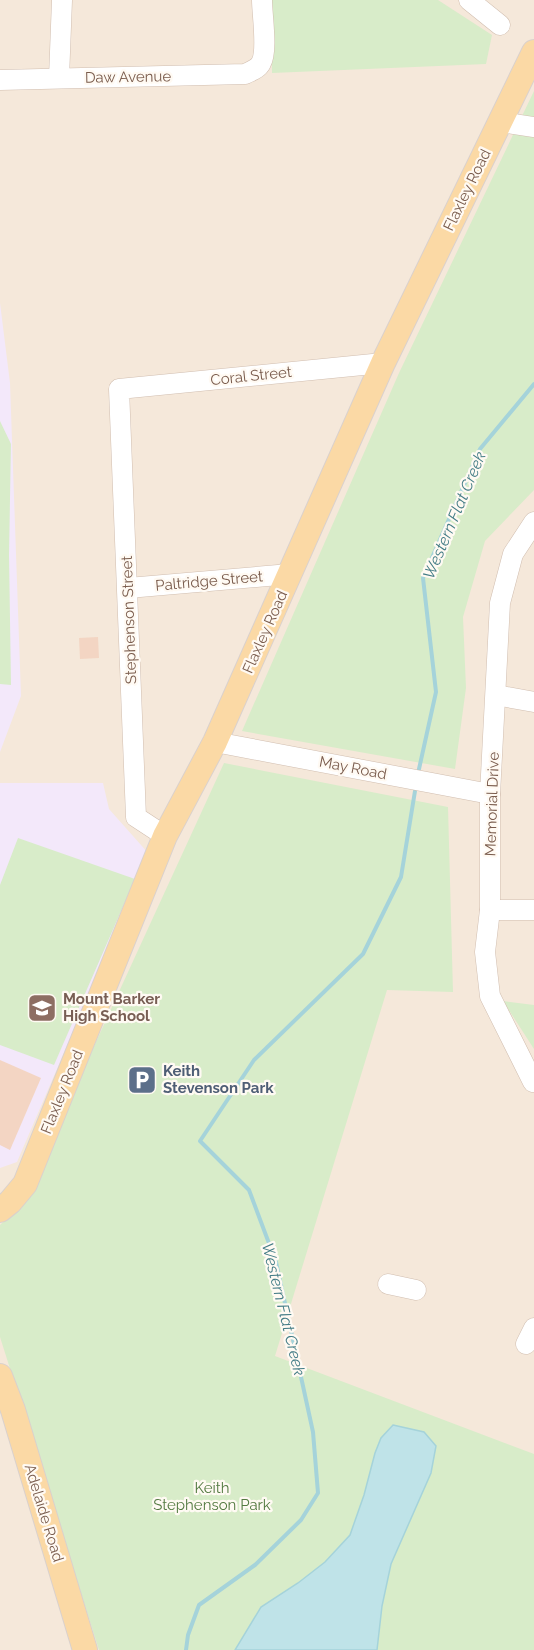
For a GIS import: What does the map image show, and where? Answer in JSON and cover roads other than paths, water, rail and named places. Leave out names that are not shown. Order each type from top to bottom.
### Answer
[{"type":"main road","name":"Flaxley Road","points":[[0,1210],[25,1184],[165,836],[215,742],[383,363],[534,52]]},
{"type":"main road","name":"Adelaide Road","points":[[0,1376],[7,1416],[85,1650]]},
{"type":"street","points":[[59,78],[62,0]]},
{"type":"street","name":"Daw Avenue","points":[[0,80],[245,74],[261,64],[263,55],[262,0]]},
{"type":"street","points":[[469,0],[500,24]]},
{"type":"street","points":[[500,122],[534,127]]},
{"type":"street","name":"Coral Street","points":[[119,389],[383,363]]},
{"type":"street","name":"Stephenson Street","points":[[119,389],[136,817],[165,836]]},
{"type":"street","name":"Memorial Drive","points":[[533,1082],[490,996],[485,952],[490,910],[490,794],[500,603],[513,554],[534,522]]},
{"type":"street","name":"Paltridge Street","points":[[128,588],[290,574]]},
{"type":"street","points":[[496,695],[534,702]]},
{"type":"street","name":"May Road","points":[[215,742],[490,794]]},
{"type":"street","points":[[490,910],[534,910]]},
{"type":"street","points":[[387,1284],[416,1290]]},
{"type":"water","points":[[393,1425],[424,1432],[436,1446],[431,1473],[391,1564],[382,1606],[377,1650],[235,1650],[261,1607],[325,1562],[350,1535],[375,1453],[381,1438]]},
{"type":"waterway","name":"Western Flat Creek","points":[[419,769],[436,692],[423,578],[480,449],[534,384]]},
{"type":"waterway","name":"Western Flat Creek","points":[[186,1650],[188,1635],[199,1605],[255,1565],[301,1520],[318,1493],[313,1432],[276,1262],[249,1190],[200,1141],[254,1060],[363,954],[401,877],[415,791]]},
{"type":"place","name":"Mount Barker High School","points":[[42,1008]]},
{"type":"place","name":"Keith Stevenson Park","points":[[142,1080]]},
{"type":"park label","name":"Keith Stephenson Park","points":[[212,1496]]}]
